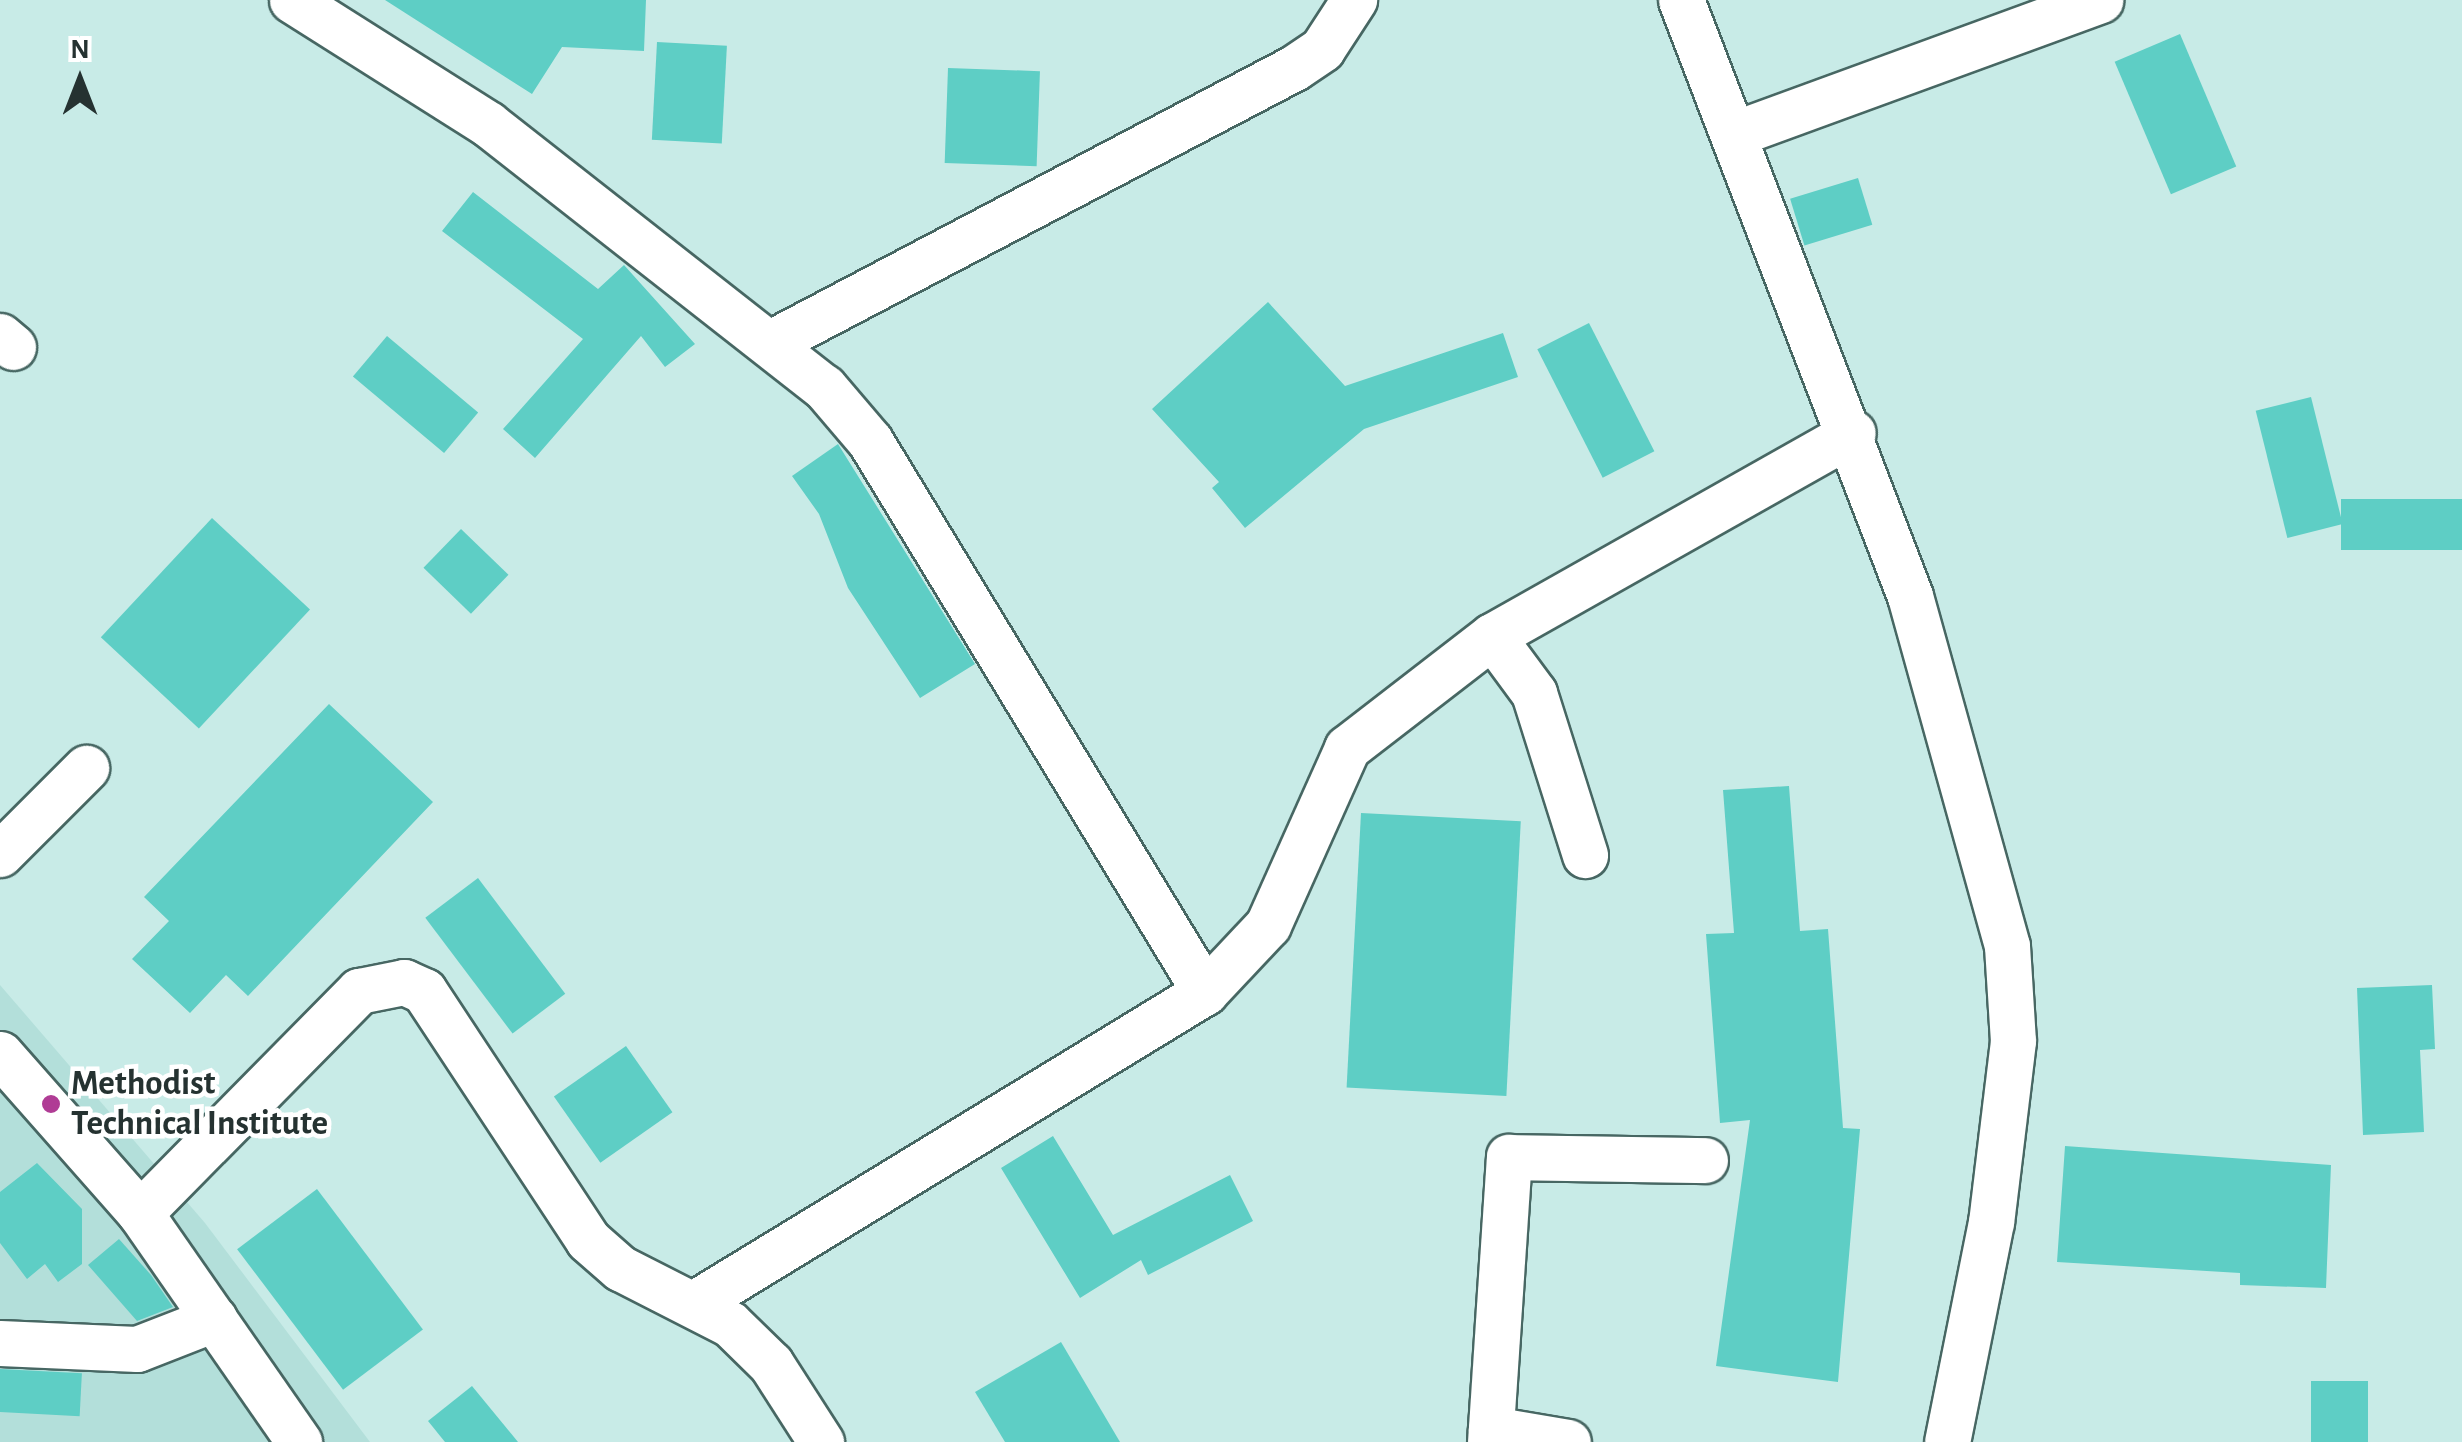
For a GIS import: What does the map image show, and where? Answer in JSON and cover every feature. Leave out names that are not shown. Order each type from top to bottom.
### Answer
[{"type":"street","points":[[292,0],[488,124],[772,342],[870,441],[1205,992]]},
{"type":"street","points":[[772,342],[1294,68],[1322,49],[1354,0]]},
{"type":"street","points":[[1681,0],[1853,433],[1937,684],[2007,946],[2013,1041],[1990,1222],[1947,1442]]},
{"type":"street","points":[[1737,134],[2100,0]]},
{"type":"street","points":[[695,1304],[1205,992],[1268,925],[1347,748],[1492,636],[1853,433]]},
{"type":"street","points":[[1492,636],[1534,692],[1584,855]]},
{"type":"street","points":[[0,854],[86,768]]},
{"type":"street","points":[[140,1213],[358,991],[404,982],[424,991],[588,1240],[620,1268],[730,1324],[771,1364],[821,1442]]},
{"type":"street","points":[[0,1054],[140,1213],[300,1442]]},
{"type":"street","points":[[1568,1442],[1490,1435],[1509,1157],[1705,1160]]},
{"type":"street","points":[[0,1344],[137,1349],[214,1318]]},
{"type":"shaded area","name":"Methodist Technical Institute","points":[[0,985],[205,1223],[370,1442],[0,1442]]},
{"type":"building","points":[[385,0],[646,0],[644,51],[562,47],[532,94]]},
{"type":"building","points":[[2180,34],[2236,167],[2171,194],[2115,62]]},
{"type":"building","points":[[657,42],[727,46],[722,144],[652,140]]},
{"type":"building","points":[[948,68],[1040,71],[1037,166],[945,163]]},
{"type":"building","points":[[1858,178],[1872,225],[1804,246],[1790,199]]},
{"type":"building","points":[[473,192],[598,289],[624,265],[695,344],[665,367],[641,336],[535,458],[503,429],[583,339],[442,231]]},
{"type":"building","points":[[1268,302],[1345,386],[1503,333],[1518,377],[1364,429],[1245,528],[1212,488],[1219,482],[1152,409]]},
{"type":"building","points":[[1589,323],[1654,451],[1603,478],[1537,349]]},
{"type":"building","points":[[387,336],[478,412],[444,453],[353,377]]},
{"type":"building","points":[[2311,397],[2343,524],[2287,538],[2256,411]]},
{"type":"building","points":[[838,444],[975,664],[920,698],[848,588],[819,514],[792,476]]},
{"type":"building","points":[[2341,499],[2462,499],[2462,550],[2341,550]]},
{"type":"building","points":[[212,518],[310,609],[199,729],[101,637]]},
{"type":"building","points":[[461,529],[508,575],[471,614],[423,568]]},
{"type":"building","points":[[329,704],[433,802],[248,996],[226,975],[190,1013],[132,959],[169,921],[144,897]]},
{"type":"building","points":[[1789,786],[1800,931],[1828,929],[1843,1128],[1860,1129],[1838,1382],[1716,1366],[1750,1120],[1720,1123],[1706,934],[1734,933],[1723,790]]},
{"type":"building","points":[[1361,813],[1521,821],[1506,1096],[1347,1088]]},
{"type":"building","points":[[478,878],[565,994],[513,1034],[425,918]]},
{"type":"building","points":[[2432,985],[2435,1049],[2420,1050],[2424,1132],[2363,1135],[2357,988]]},
{"type":"building","points":[[626,1046],[672,1112],[600,1163],[554,1096]]},
{"type":"building","points":[[1053,1136],[1113,1235],[1230,1175],[1253,1221],[1148,1275],[1141,1260],[1080,1298],[1001,1168]]},
{"type":"building","points":[[2065,1146],[2331,1165],[2326,1288],[2240,1285],[2240,1273],[2057,1262]]},
{"type":"building","points":[[37,1163],[82,1209],[82,1264],[58,1282],[45,1264],[27,1279],[0,1243],[0,1192]]},
{"type":"building","points":[[317,1189],[423,1330],[343,1390],[237,1249]]},
{"type":"building","points":[[119,1239],[173,1307],[137,1321],[88,1265]]},
{"type":"building","points":[[1061,1342],[1120,1442],[1005,1442],[975,1392]]},
{"type":"building","points":[[0,1369],[82,1373],[80,1416],[0,1412]]},
{"type":"building","points":[[2311,1381],[2368,1381],[2368,1442],[2311,1442]]},
{"type":"building","points":[[472,1386],[518,1442],[445,1442],[428,1421]]},
{"type":"place","name":"Methodist Technical Institute","points":[[51,1104]]}]
